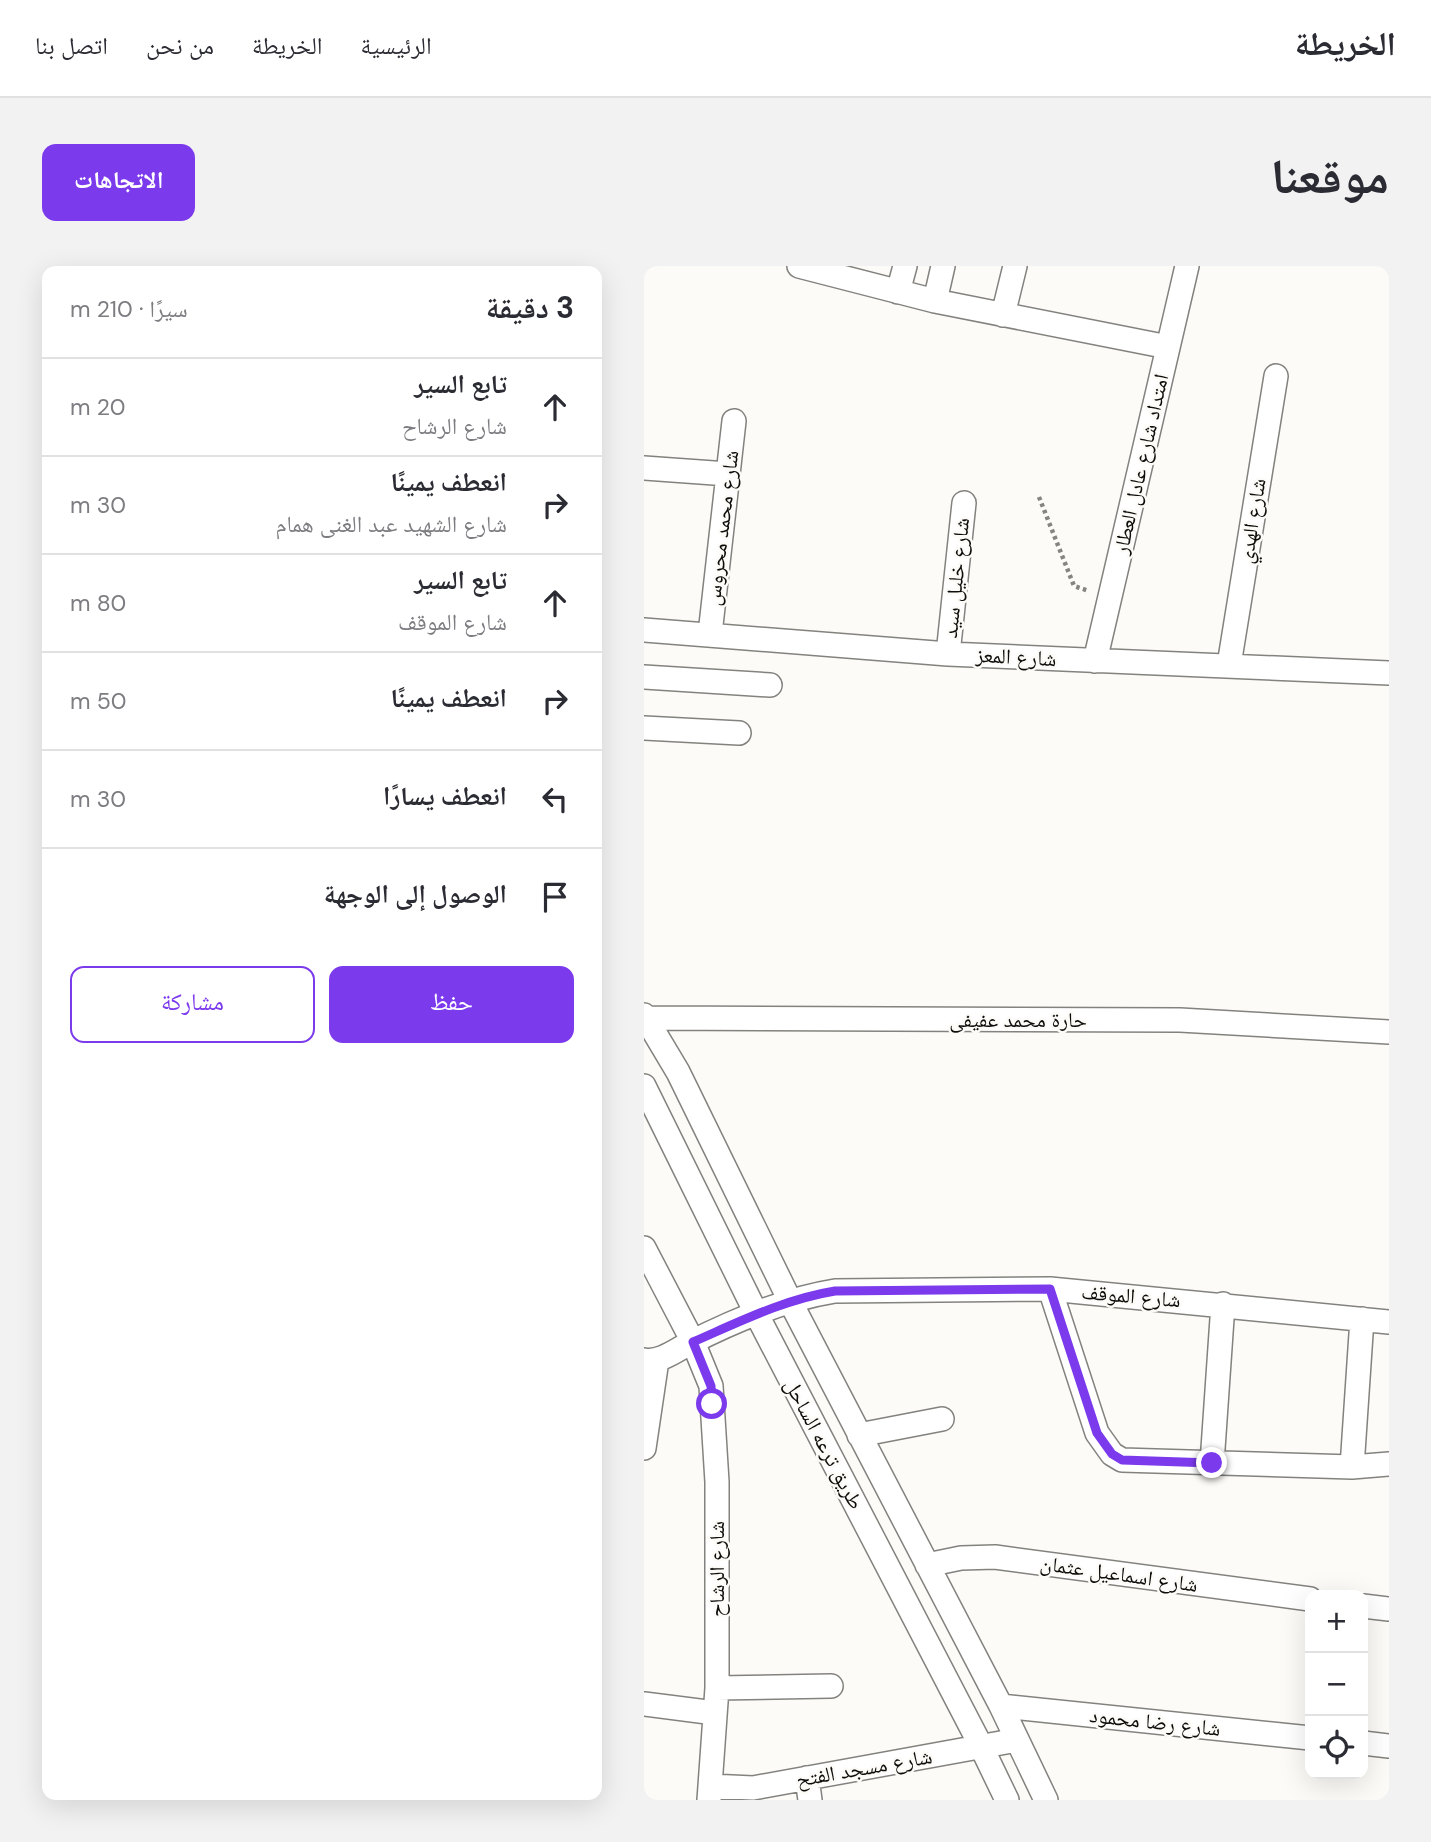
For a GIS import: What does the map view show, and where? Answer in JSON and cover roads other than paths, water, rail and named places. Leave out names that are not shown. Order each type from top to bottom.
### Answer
[{"type":"street","points":[[799,266],[934,301],[1168,347]]},
{"type":"street","points":[[898,292],[905,266]]},
{"type":"street","points":[[934,301],[943,266]]},
{"type":"street","points":[[1003,315],[1015,266]]},
{"type":"street","name":"امتداد شارع عادل العطار","points":[[1095,661],[1187,266]]},
{"type":"street","name":"شارع الهدي","points":[[1229,665],[1276,376]]},
{"type":"street","name":"شارع محمد محروس","points":[[709,634],[734,421]]},
{"type":"street","points":[[644,468],[728,474]]},
{"type":"street","name":"شارع خليل سيد","points":[[948,654],[964,503]]},
{"type":"street","name":"شارع المعز","points":[[644,630],[948,654],[1389,673]]},
{"type":"street","points":[[644,677],[770,685]]},
{"type":"street","points":[[644,728],[739,733]]},
{"type":"street","name":"حارة محمد عفيفى","points":[[645,1017],[1180,1020],[1389,1032]]},
{"type":"street","name":"طريق ترعه الساحل","points":[[645,1017],[678,1072],[790,1303],[1001,1706],[1046,1800]]},
{"type":"street","name":"طريق ترعه الساحل","points":[[644,1086],[757,1315],[1007,1800]]},
{"type":"street","name":"شارع الرشاح","points":[[644,1248],[693,1342],[711,1386],[717,1482],[717,1688],[710,1793]]},
{"type":"street","points":[[1050,1289],[1097,1433],[1112,1454],[1122,1460],[1352,1467],[1389,1464]]},
{"type":"street","name":"شارع الموقف","points":[[648,1360],[757,1315],[816,1294],[835,1291],[1050,1289],[1389,1322]]},
{"type":"street","points":[[1212,1463],[1223,1304]]},
{"type":"street","points":[[1352,1467],[1362,1319]]},
{"type":"street","points":[[644,1448],[648,1360]]},
{"type":"street","name":"طريق ترعه الساحل","points":[[859,1435],[942,1419]]},
{"type":"street","name":"شارع اسماعيل عثمان","points":[[927,1565],[961,1558],[995,1557],[1305,1598]]},
{"type":"street","points":[[1368,1607],[1389,1609]]},
{"type":"street","points":[[717,1688],[831,1686]]},
{"type":"street","points":[[644,1704],[715,1713]]},
{"type":"street","name":"شارع رضا محمود","points":[[1001,1706],[1305,1737]]},
{"type":"street","name":"شارع مسجد الفتح","points":[[710,1793],[753,1794],[808,1789],[981,1746],[1017,1740]]},
{"type":"street","points":[[1368,1744],[1389,1746]]}]
